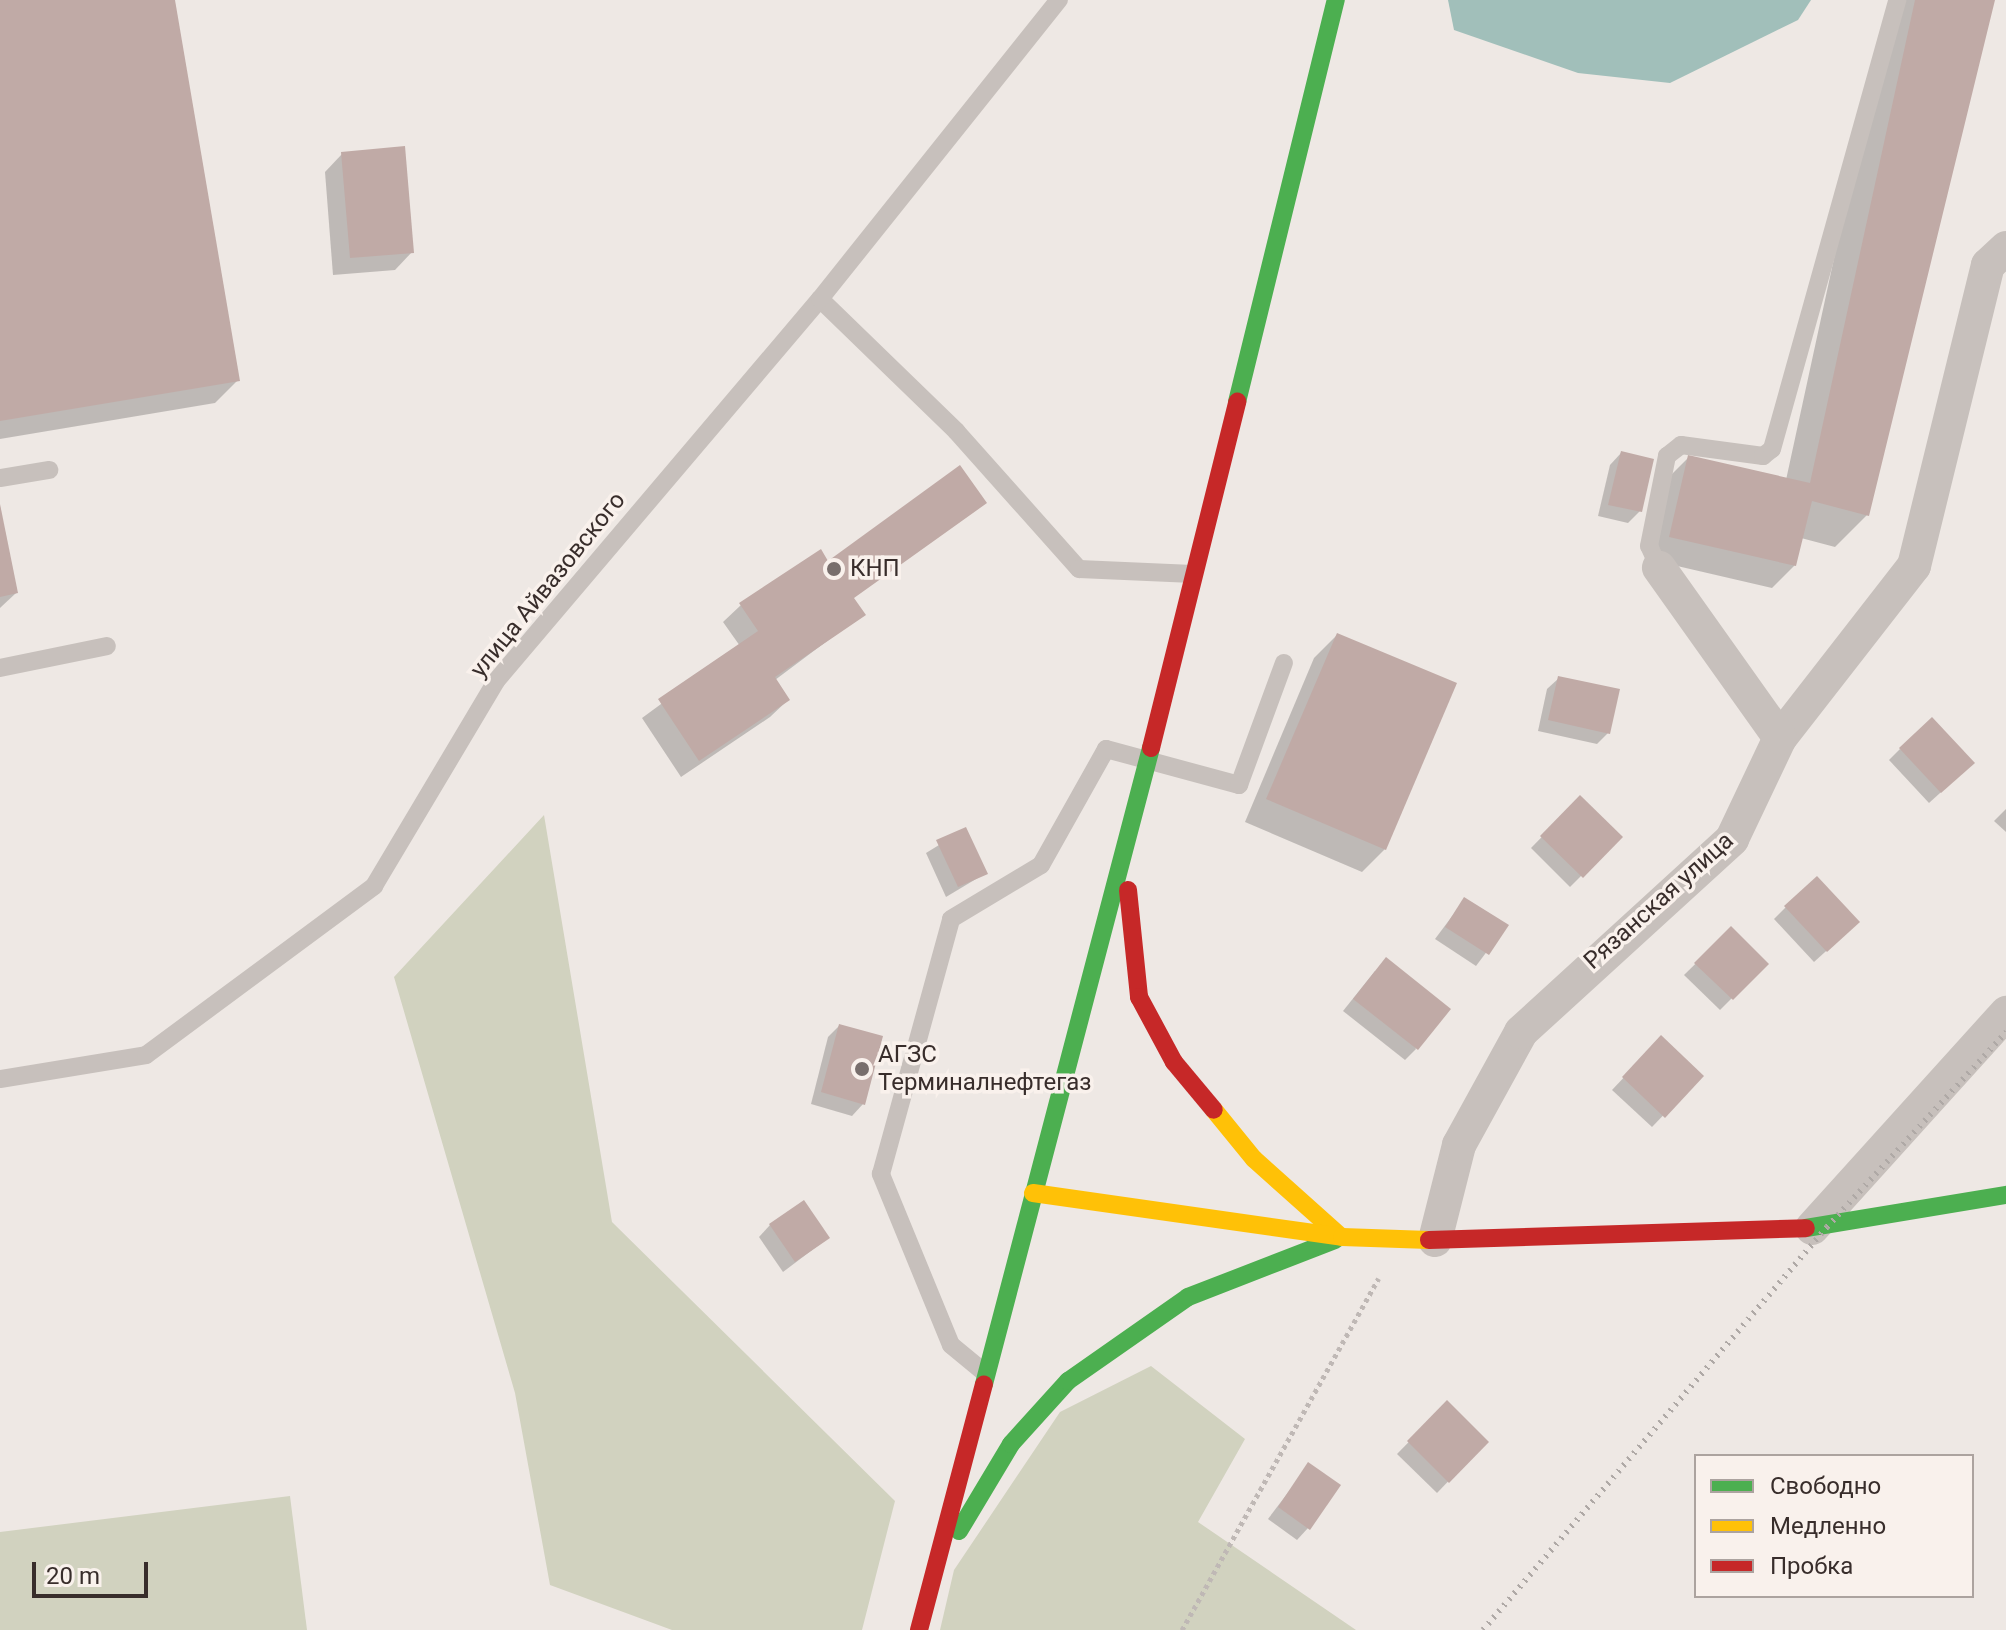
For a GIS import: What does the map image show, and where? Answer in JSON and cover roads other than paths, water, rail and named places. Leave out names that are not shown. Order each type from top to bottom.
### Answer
[{"type":"main road","points":[[919,1630],[1149,758],[1336,0]]},
{"type":"main road","points":[[1128,833],[1128,941],[1139,997],[1174,1062],[1254,1159],[1342,1237]]},
{"type":"main road","points":[[1033,1193],[1342,1237],[1435,1240],[1812,1228],[2006,1195]]},
{"type":"main road","points":[[933,1574],[1011,1444],[1068,1381],[1188,1297],[1342,1237]]},
{"type":"street","name":"Рязанская улица","points":[[1435,1240],[1459,1145],[1521,1032],[1732,839],[1780,738],[1914,566],[1988,265],[2006,248]]},
{"type":"street","points":[[1659,568],[1780,738]]},
{"type":"street","points":[[1812,1228],[2006,1013]]},
{"type":"lane","name":"улица Айвазовского","points":[[0,1079],[146,1055],[374,886],[496,681],[820,299],[1059,0]]},
{"type":"lane","points":[[1659,568],[1649,546],[1667,456],[1681,445],[1763,456],[1772,449],[1897,0]]},
{"type":"lane","points":[[820,299],[956,431],[1079,569],[1193,574]]},
{"type":"lane","points":[[0,478],[49,470]]},
{"type":"lane","points":[[0,668],[107,646]]},
{"type":"lane","points":[[985,1373],[951,1345],[881,1174],[951,919],[1041,865],[1106,749],[1149,758],[1239,785],[1284,663]]},
{"type":"water","points":[[1448,0],[1811,0],[1798,20],[1670,83],[1578,73],[1454,30]]},
{"type":"railway","points":[[1483,1630],[1827,1227],[2006,1032]]},
{"type":"place","name":"КНП","points":[[834,569]]},
{"type":"place","name":"АГЗС Терминалнефтегаз","points":[[862,1069]]}]
